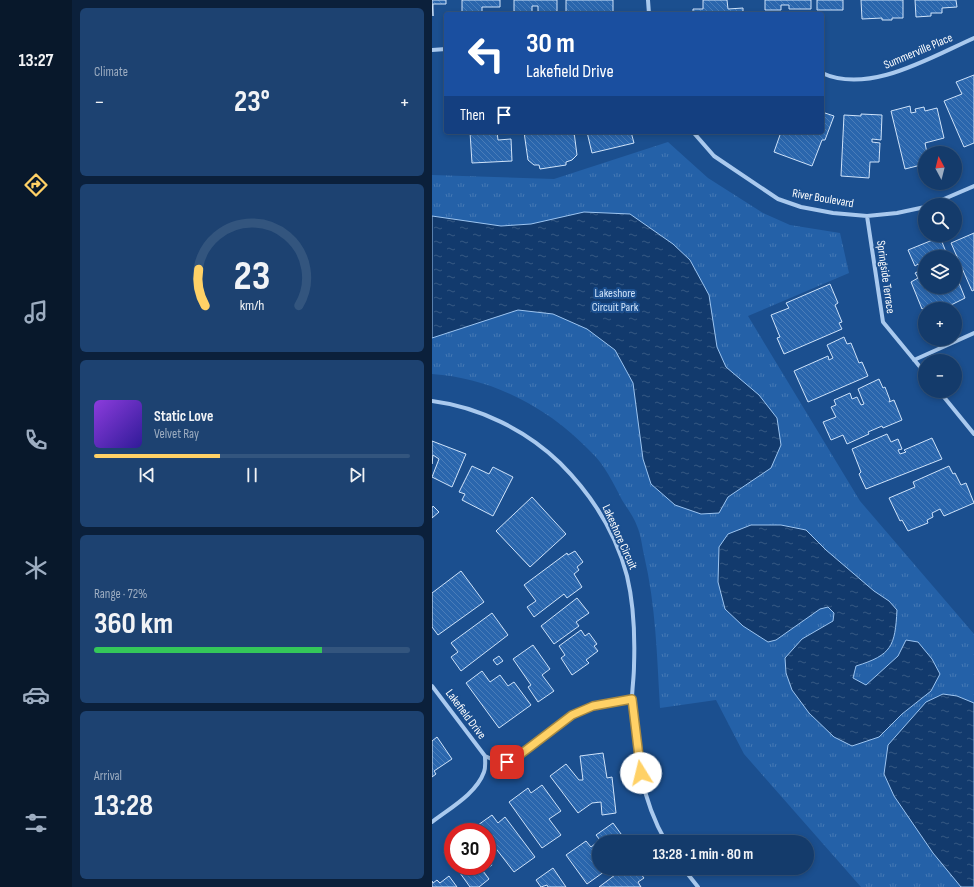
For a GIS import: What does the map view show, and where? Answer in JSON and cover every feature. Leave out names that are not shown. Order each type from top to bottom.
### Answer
[{"type":"street","points":[[648,0],[649,12]]},
{"type":"street","name":"Summerville Place","points":[[824,74],[832,78],[849,80],[882,76],[898,71],[974,38]]},
{"type":"street","points":[[432,50],[444,49]]},
{"type":"street","name":"River Boulevard","points":[[695,134],[714,156],[778,199],[801,207],[820,211],[867,216],[918,208]]},
{"type":"street","points":[[946,198],[974,186]]},
{"type":"street","name":"Springside Terrace","points":[[867,216],[882,322],[918,365]]},
{"type":"street","points":[[914,360],[974,333]]},
{"type":"street","points":[[945,398],[974,434]]},
{"type":"street","name":"Lakeshore Circuit","points":[[432,401],[448,403],[480,413],[505,424],[531,440],[552,456],[576,479],[594,504],[609,531],[627,577],[632,611],[634,665],[632,699],[636,743],[643,787],[656,824],[662,835]]},
{"type":"street","name":"Lakefield Drive","points":[[432,686],[485,756],[498,762],[513,760],[572,715],[593,706],[632,699]]},
{"type":"street","points":[[432,822],[467,795],[478,784],[485,770],[485,756]]},
{"type":"street","points":[[688,875],[696,886]]},
{"type":"green space","name":"Lakeshore Circuit Park","points":[[668,142],[708,178],[763,213],[790,225],[840,233],[849,273],[748,316],[860,501],[974,634],[974,887],[861,887],[744,754],[716,700],[660,708],[654,612],[640,537],[634,519],[604,468],[596,457],[575,436],[538,409],[519,398],[477,382],[432,374],[432,175],[554,179]]},
{"type":"water","points":[[584,212],[630,214],[673,244],[690,260],[709,295],[717,347],[726,367],[759,395],[777,418],[781,445],[771,468],[728,497],[719,513],[701,514],[675,505],[651,484],[643,459],[633,383],[615,350],[587,329],[553,314],[518,310],[432,338],[432,216],[501,226],[531,224]]},
{"type":"water","points":[[751,525],[781,525],[806,530],[826,550],[874,591],[889,601],[897,610],[893,641],[884,653],[877,658],[856,666],[853,678],[866,685],[898,656],[906,640],[918,642],[932,659],[940,674],[931,691],[902,714],[879,737],[852,746],[834,737],[809,713],[792,690],[786,673],[785,658],[802,639],[833,621],[834,613],[828,607],[820,609],[776,640],[768,642],[743,626],[725,609],[718,582],[719,547],[728,534]]},
{"type":"water","points":[[943,694],[957,696],[974,703],[974,887],[961,887],[933,853],[894,796],[884,774],[888,745],[926,702]]},
{"type":"building","points":[[432,0],[446,0],[446,4],[433,4],[433,16]]},
{"type":"building","points":[[462,0],[500,0],[500,7],[482,7],[482,12],[462,12]]},
{"type":"building","points":[[514,0],[557,0],[557,12],[538,12],[538,6],[532,6],[532,12],[514,12]]},
{"type":"building","points":[[566,0],[613,0],[613,12],[566,12]]},
{"type":"building","points":[[703,0],[727,0],[728,9],[743,8],[743,12],[693,12],[693,9],[703,9]]},
{"type":"building","points":[[765,0],[811,0],[811,9],[789,9],[789,5],[781,5],[781,10],[765,10]]},
{"type":"building","points":[[817,0],[843,0],[843,10],[817,10]]},
{"type":"building","points":[[861,0],[903,0],[903,18],[892,18],[892,20],[882,20],[882,18],[862,19]]},
{"type":"building","points":[[915,0],[956,0],[957,7],[942,8],[942,13],[931,13],[931,16],[916,17]]},
{"type":"building","points":[[974,75],[974,143],[964,147],[944,101],[962,94],[956,82]]},
{"type":"building","points":[[910,106],[911,113],[916,112],[915,109],[924,107],[925,111],[937,108],[944,138],[925,143],[926,146],[918,146],[918,166],[905,169],[891,111]]},
{"type":"building","points":[[824,113],[834,116],[825,140],[822,140],[812,166],[774,152],[780,134],[824,134]]},
{"type":"building","points":[[861,114],[882,115],[881,140],[872,139],[872,142],[880,143],[879,162],[870,162],[869,178],[841,176],[844,115],[861,116]]},
{"type":"building","points":[[470,134],[497,134],[498,140],[511,139],[512,161],[472,163]]},
{"type":"building","points":[[524,134],[574,134],[577,155],[572,160],[566,162],[566,165],[540,169],[539,165],[534,165],[528,160]]},
{"type":"building","points":[[587,134],[632,134],[634,143],[592,153]]},
{"type":"building","points":[[974,233],[974,290],[972,291],[962,268],[962,250],[954,250],[951,243],[962,242],[962,238]]},
{"type":"building","points":[[928,242],[942,242],[945,250],[918,250],[918,264],[915,266],[908,250]]},
{"type":"building","points":[[918,278],[918,294],[962,294],[962,290],[965,298],[957,302],[919,302],[911,282]]},
{"type":"building","points":[[830,284],[838,303],[835,305],[842,322],[839,323],[842,329],[784,354],[777,338],[780,337],[771,315],[789,308],[786,303]]},
{"type":"building","points":[[844,337],[847,344],[851,343],[859,363],[862,362],[868,376],[808,402],[794,371],[828,356],[829,360],[833,358],[827,345]]},
{"type":"building","points":[[879,379],[883,388],[885,387],[890,400],[889,402],[894,400],[902,420],[883,428],[882,426],[868,432],[869,434],[847,444],[843,435],[831,440],[823,422],[836,417],[831,407],[836,405],[834,400],[850,393],[852,399],[857,397],[861,405],[864,404],[858,389]]},
{"type":"building","points":[[887,434],[891,442],[898,439],[902,449],[898,450],[900,454],[906,452],[904,450],[932,438],[942,459],[866,489],[859,474],[861,472],[852,449]]},
{"type":"building","points":[[432,441],[466,454],[452,487],[432,477],[439,459],[433,455],[432,464]]},
{"type":"building","points":[[472,466],[489,474],[493,467],[513,477],[493,516],[462,500],[465,494],[459,492]]},
{"type":"building","points":[[949,466],[953,474],[955,473],[961,485],[966,483],[974,503],[944,516],[940,509],[932,513],[933,517],[927,520],[928,523],[908,531],[902,520],[900,521],[889,498],[915,487],[913,482]]},
{"type":"building","points":[[532,497],[566,534],[530,567],[496,531]]},
{"type":"building","points":[[433,506],[439,512],[432,518],[432,508]]},
{"type":"building","points":[[575,551],[583,562],[577,567],[579,570],[574,574],[582,587],[567,598],[564,594],[534,617],[527,607],[536,601],[524,585],[567,553],[568,555]]},
{"type":"building","points":[[461,571],[484,602],[438,635],[432,627],[432,593]]},
{"type":"building","points":[[577,598],[589,613],[576,622],[579,626],[554,644],[541,626]]},
{"type":"building","points":[[492,613],[508,635],[461,671],[451,657],[458,652],[451,643]]},
{"type":"building","points":[[581,630],[585,636],[589,633],[597,644],[594,646],[598,651],[586,660],[589,663],[572,675],[561,658],[565,655],[559,646]]},
{"type":"building","points":[[533,645],[550,669],[542,675],[554,691],[538,702],[528,687],[531,685],[513,659]]},
{"type":"building","points":[[499,656],[503,661],[497,665],[493,660]]},
{"type":"building","points":[[482,671],[490,682],[500,675],[508,686],[514,682],[531,705],[499,728],[466,683]]},
{"type":"building","points":[[437,737],[452,759],[434,771],[436,774],[432,777],[432,741]]},
{"type":"building","points":[[603,753],[607,778],[612,777],[616,813],[602,815],[601,802],[592,803],[578,813],[550,776],[566,764],[579,780],[583,780],[580,756]]},
{"type":"building","points":[[542,785],[561,811],[549,819],[561,835],[542,848],[509,802],[528,788],[531,793]]},
{"type":"building","points":[[492,815],[498,823],[505,817],[535,857],[514,872],[496,849],[496,823],[481,823]]},
{"type":"building","points":[[613,823],[622,835],[596,835]]},
{"type":"building","points":[[586,841],[591,847],[592,846],[592,875],[600,875],[587,884],[566,855]]},
{"type":"building","points":[[553,868],[566,887],[548,887],[547,885],[541,887],[536,880]]},
{"type":"building","points":[[461,875],[486,875],[489,879],[479,887],[470,887]]},
{"type":"building","points":[[615,875],[642,875],[644,878],[638,882],[641,887],[599,887]]},
{"type":"building","points":[[449,876],[457,887],[432,887],[432,881],[433,883],[437,880],[440,883]]},
{"type":"route","points":[[507,762],[513,760],[572,715],[593,706],[632,699],[636,743],[641,773]]}]
